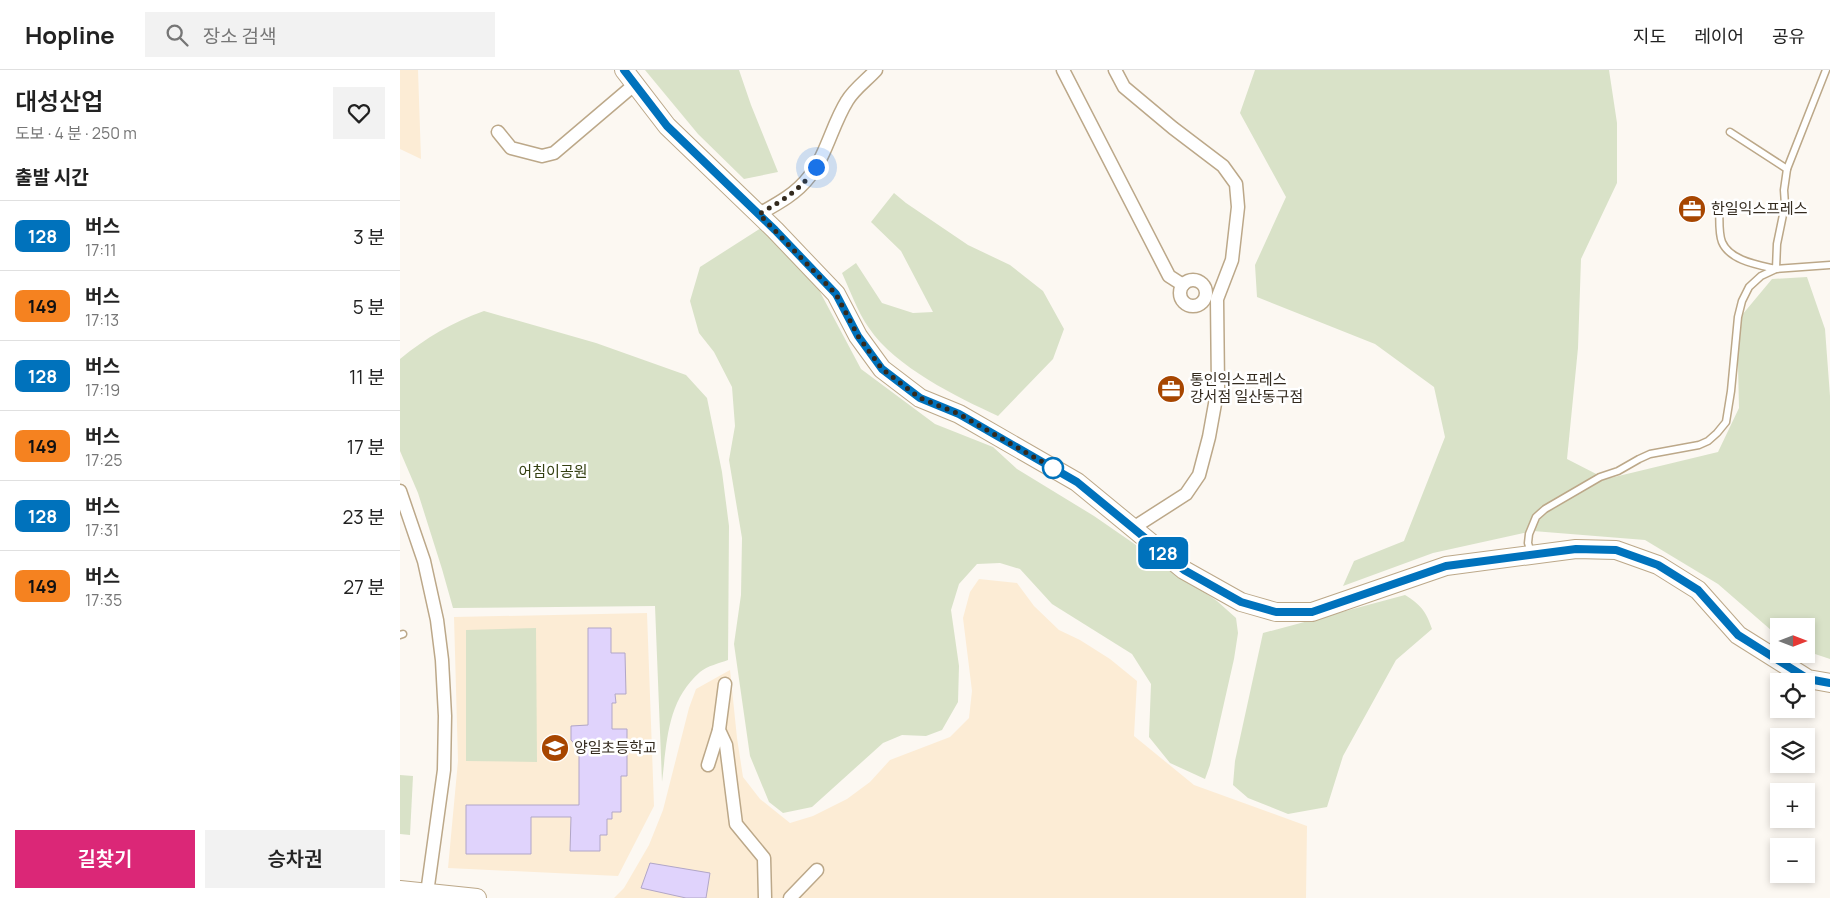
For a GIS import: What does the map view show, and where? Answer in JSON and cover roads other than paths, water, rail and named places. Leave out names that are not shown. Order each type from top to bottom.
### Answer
[{"type":"street","points":[[624,70],[667,126],[759,214],[836,294],[858,336],[882,369],[920,398],[959,414],[1077,482],[1184,570],[1241,602],[1276,612],[1312,612],[1446,566],[1576,549],[1616,550],[1658,565],[1698,590],[1738,635],[1808,679],[1830,683]]},
{"type":"street","points":[[759,214],[793,194],[809,178],[823,155],[833,128],[848,99],[876,70]]},
{"type":"street","points":[[1063,70],[1169,276],[1183,285]]},
{"type":"street","points":[[1115,70],[1124,87],[1172,128],[1223,166],[1236,184],[1238,207],[1232,260],[1211,298],[1197,305],[1189,305],[1181,297],[1183,285],[1190,280],[1199,282],[1211,298],[1218,387],[1209,437],[1199,475],[1186,494],[1133,528]]},
{"type":"street","points":[[498,132],[511,148],[542,156],[554,153],[634,85]]},
{"type":"street","points":[[400,492],[405,519],[424,561],[442,660],[445,716],[444,770],[427,893]]},
{"type":"street","points":[[708,765],[718,730],[725,684]]},
{"type":"street","points":[[718,730],[726,745],[736,824],[764,858],[765,898]]},
{"type":"street","points":[[790,898],[817,870]]},
{"type":"street","points":[[400,890],[477,898]]},
{"type":"lane","points":[[1776,269],[1777,244],[1785,205],[1784,190],[1787,169],[1826,70]]},
{"type":"lane","points":[[1730,132],[1787,169]]},
{"type":"lane","points":[[1719,206],[1722,241],[1730,253],[1752,263],[1776,269],[1830,265]]},
{"type":"lane","points":[[1531,554],[1528,543],[1529,534],[1536,517],[1544,509],[1600,477],[1618,471],[1650,454],[1699,445],[1708,441],[1722,428],[1726,422],[1729,408],[1735,337],[1742,301],[1749,287],[1761,276],[1776,269]]},
{"type":"place","name":"한일익스프레스","points":[[1692,209]]},
{"type":"place","name":"통인익스프레스 강서점 일산동구점","points":[[1171,389]]},
{"type":"place","name":"양일초등학교","points":[[555,748]]},
{"type":"park label","name":"어침이공원","points":[[553,472]]}]
